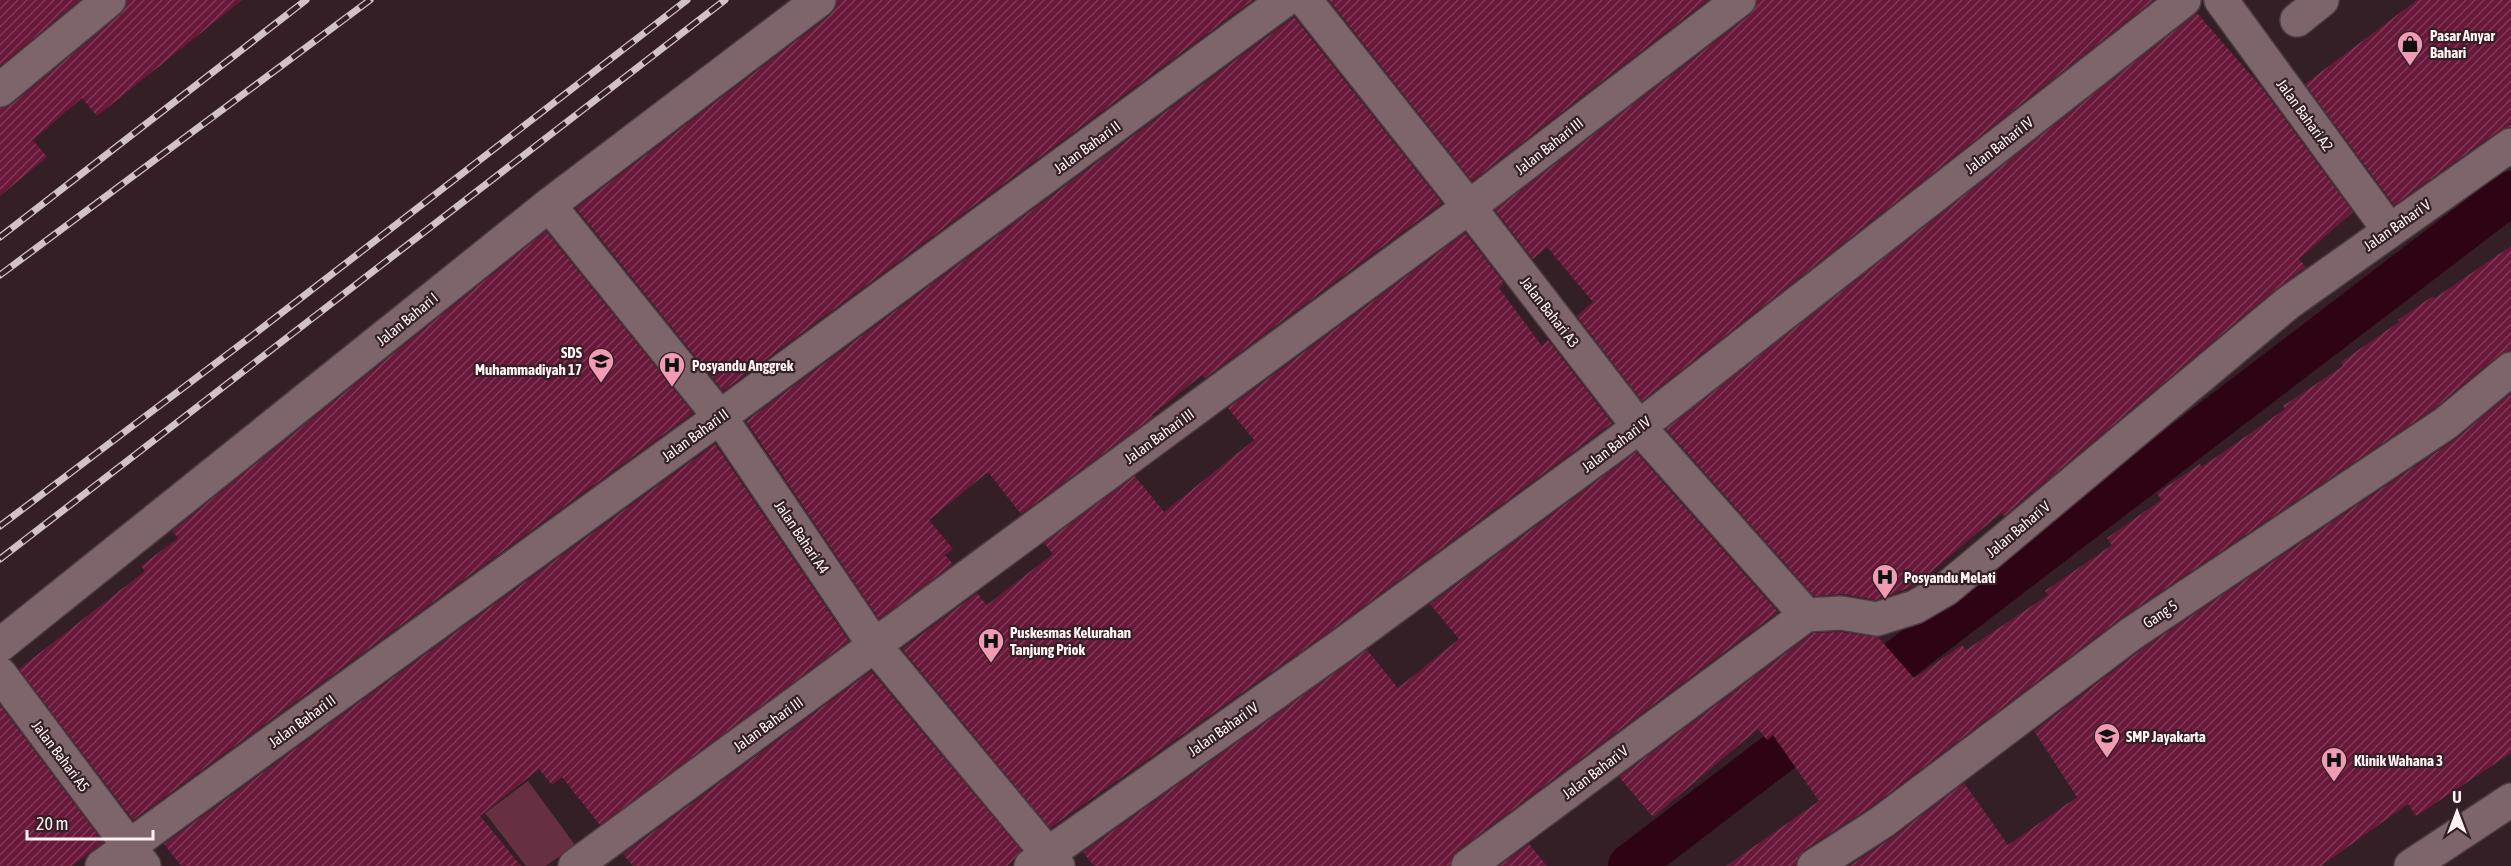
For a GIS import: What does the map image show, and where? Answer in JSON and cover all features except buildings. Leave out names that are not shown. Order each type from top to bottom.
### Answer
[{"type":"street","points":[[0,90],[109,0]]},
{"type":"street","name":"Jalan Bahari I","points":[[0,645],[549,205],[819,0]]},
{"type":"street","name":"Jalan Bahari II","points":[[102,866],[136,856],[720,417],[1285,0]]},
{"type":"street","name":"Jalan Bahari A3","points":[[1305,0],[1639,427],[1806,615]]},
{"type":"street","name":"Jalan Bahari III","points":[[575,866],[1469,207],[1739,0]]},
{"type":"street","name":"Jalan Bahari IV","points":[[1046,862],[1639,427],[2184,0]]},
{"type":"street","name":"Jalan Bahari A2","points":[[2221,0],[2389,230]]},
{"type":"street","name":"Jalan Bahari V","points":[[1468,866],[1806,615],[1841,613],[1877,619],[1915,608],[1946,589],[2288,303],[2511,145]]},
{"type":"street","name":"Jalan Bahari A4","points":[[549,205],[720,417],[875,646],[1046,862]]},
{"type":"street","name":"Gang 5","points":[[1814,866],[1882,822],[2131,634],[2446,423],[2511,369]]},
{"type":"street","name":"Jalan Bahari A5","points":[[0,674],[136,856]]},
{"type":"street","points":[[2411,866],[2509,808]]},
{"type":"shaded area","points":[[528,781],[575,845],[546,866],[526,866],[485,813]]},
{"type":"waterway","points":[[1630,866],[2511,193]]},
{"type":"railway","points":[[0,237],[306,0]]},
{"type":"railway","points":[[0,275],[370,0]]},
{"type":"railway","points":[[0,526],[253,335],[687,0]]},
{"type":"railway","points":[[0,559],[725,0]]},
{"type":"place","name":"Pasar Anyar Bahari","points":[[2410,67]]},
{"type":"place","name":"SDS Muhammadiyah 17","points":[[601,384]]},
{"type":"place","name":"Posyandu Anggrek","points":[[672,388]]},
{"type":"place","name":"Posyandu Melati","points":[[1885,600]]},
{"type":"place","name":"Puskesmas Kelurahan Tanjung Priok","points":[[991,664]]},
{"type":"place","name":"SMP Jayakarta","points":[[2107,759]]},
{"type":"place","name":"Klinik Wahana 3","points":[[2334,783]]}]
